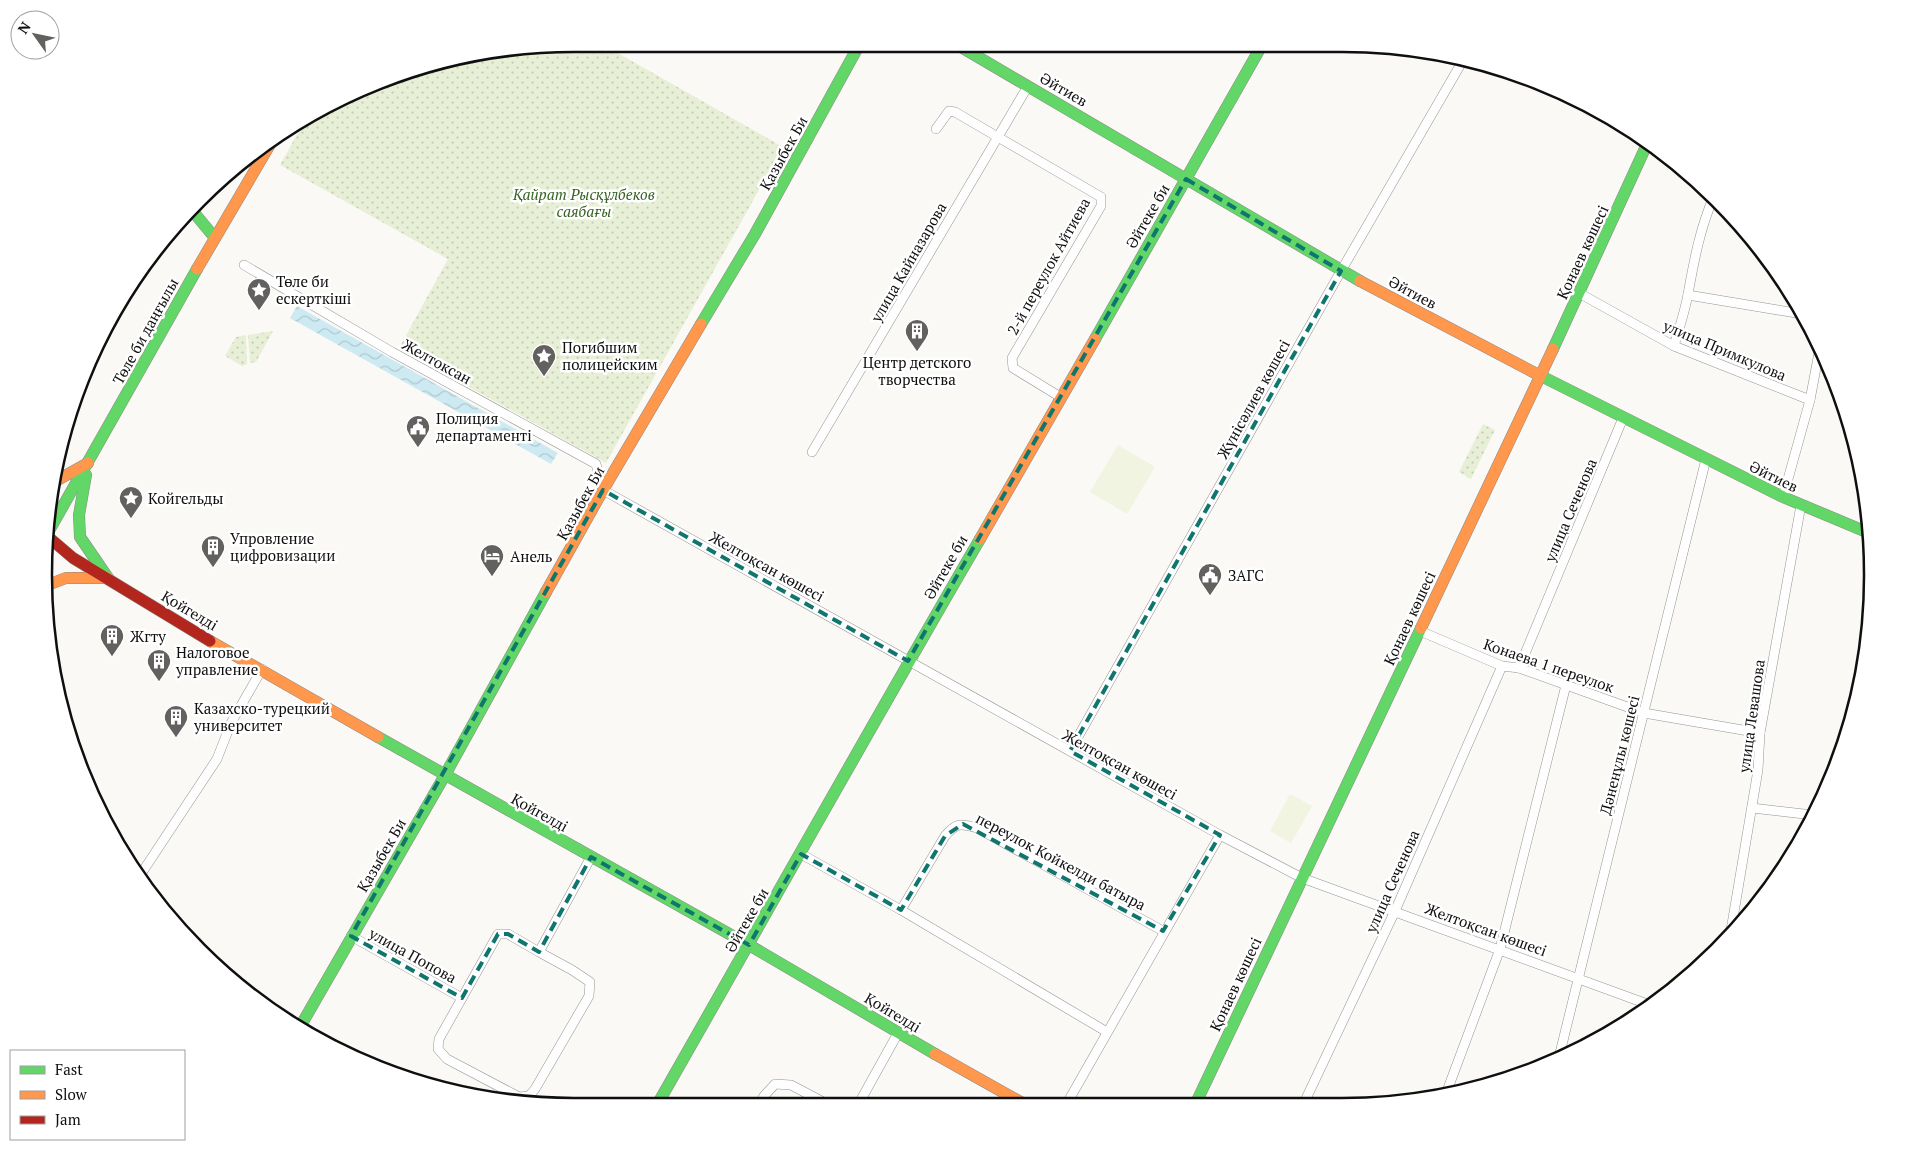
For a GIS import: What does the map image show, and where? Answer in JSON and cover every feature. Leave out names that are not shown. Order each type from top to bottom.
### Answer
[{"type":"street","name":"Қазыбек Би","points":[[304,1021],[445,775],[603,490],[755,234],[855,52]]},
{"type":"street","name":"Әйтиев","points":[[971,52],[1341,271],[1623,418],[1783,497],[1862,530]]},
{"type":"street","name":"Әйтеке би","points":[[661,1098],[801,854],[908,661],[1062,398],[1258,52]]},
{"type":"street","name":"Жүнісәлиев көшесі","points":[[1070,751],[1341,271],[1460,66]]},
{"type":"street","name":"улица Кайназарова","points":[[812,452],[1028,86]]},
{"type":"street","name":"2-й переулок Айтиева","points":[[936,129],[949,111],[955,112],[1101,197],[1100,206],[1012,358],[1013,368],[1062,398]]},
{"type":"street","name":"Қонаев көшесі","points":[[1198,1098],[1541,376],[1645,150]]},
{"type":"street","name":"Төле би даңғылы","points":[[56,519],[263,156]]},
{"type":"street","points":[[1674,346],[1688,295],[1694,259],[1712,207]]},
{"type":"street","points":[[196,216],[215,238]]},
{"type":"street","name":"Желтоксан","points":[[244,265],[392,352],[596,464],[603,490]]},
{"type":"street","name":"улица Примкулова","points":[[1579,293],[1674,346],[1810,400]]},
{"type":"street","points":[[1688,295],[1793,313]]},
{"type":"street","points":[[1783,497],[1810,400],[1818,359]]},
{"type":"street","name":"улица Сеченова","points":[[1519,668],[1623,418]]},
{"type":"street","name":"Дәненұлы көшесі","points":[[1561,1049],[1706,459]]},
{"type":"street","points":[[62,477],[88,463]]},
{"type":"street","points":[[88,463],[81,501],[80,537],[108,578]]},
{"type":"street","name":"Желтоқсан көшесі","points":[[603,490],[1220,835],[1302,878],[1642,1002]]},
{"type":"street","name":"улица Левашова","points":[[1732,923],[1758,770],[1760,733],[1801,505]]},
{"type":"street","name":"Қойгелді","points":[[54,541],[74,558],[204,637],[445,775],[749,945],[898,1033],[1014,1098]]},
{"type":"street","points":[[52,583],[66,578],[108,578]]},
{"type":"street","name":"Конаева 1 переулок","points":[[1420,631],[1502,666],[1519,668],[1644,712],[1760,733]]},
{"type":"street","name":"улица Сеченова","points":[[1307,1098],[1395,911],[1502,666]]},
{"type":"street","points":[[144,869],[217,759],[231,723],[262,669]]},
{"type":"street","points":[[1449,1086],[1500,949],[1566,685]]},
{"type":"street","points":[[1752,808],[1806,815]]},
{"type":"street","name":"переулок Койкелди батыра","points":[[901,910],[944,836],[952,828],[963,824],[977,828],[1164,931]]},
{"type":"street","points":[[1070,1098],[1220,835]]},
{"type":"street","points":[[801,854],[901,910],[1107,1032]]},
{"type":"street","points":[[540,952],[591,857]]},
{"type":"street","name":"улица Попова","points":[[512,1093],[448,1059],[438,1050],[439,1039],[498,934],[508,934],[590,982],[589,996],[530,1095]]},
{"type":"street","name":"улица Попова","points":[[351,936],[462,998]]},
{"type":"street","points":[[862,1098],[898,1033]]},
{"type":"street","points":[[763,1098],[775,1084],[791,1085],[816,1098]]},
{"type":"highlighted area","points":[[1186,179],[1341,271],[1070,751],[1220,835],[1163,931],[963,824],[945,836],[901,910],[801,854],[749,945],[591,857],[539,952],[508,934],[498,934],[462,998],[351,936],[603,490],[908,661]]},
{"type":"green space","name":"Қайрат Рысқұлбеков саябағы","points":[[575,52],[616,52],[783,147],[606,463],[399,348],[448,259],[280,165],[298,133],[344,106],[375,92],[440,70],[473,63],[507,57]]},
{"type":"green space","points":[[273,331],[256,362],[250,363],[248,335]]},
{"type":"green space","points":[[246,335],[247,364],[242,366],[225,356],[236,337]]},
{"type":"green space","points":[[1483,424],[1495,430],[1471,479],[1459,472]]},
{"type":"green space","points":[[1118,445],[1155,467],[1127,514],[1090,492]]},
{"type":"green space","points":[[1290,794],[1312,806],[1291,843],[1270,831]]},
{"type":"water","points":[[297,306],[558,453],[551,464],[290,318]]},
{"type":"traffic: fast","points":[[701,324],[755,234],[855,52]]},
{"type":"traffic: fast","points":[[970,52],[1360,281]]},
{"type":"traffic: fast","points":[[1095,339],[1258,52]]},
{"type":"traffic: fast","points":[[1553,349],[1645,150]]},
{"type":"traffic: fast","points":[[196,216],[215,238]]},
{"type":"traffic: fast","points":[[56,518],[197,269]]},
{"type":"traffic: fast","points":[[1533,372],[1783,497],[1862,530]]},
{"type":"traffic: fast","points":[[86,475],[79,515],[80,537],[108,578]]},
{"type":"traffic: fast","points":[[661,1098],[980,539]]},
{"type":"traffic: fast","points":[[304,1021],[445,775],[546,592]]},
{"type":"traffic: fast","points":[[1198,1098],[1421,628]]},
{"type":"traffic: fast","points":[[378,737],[749,945],[935,1054]]},
{"type":"traffic: slow","points":[[197,269],[263,156]]},
{"type":"traffic: slow","points":[[1360,281],[1533,372]]},
{"type":"traffic: slow","points":[[546,592],[603,490],[701,324]]},
{"type":"traffic: slow","points":[[980,539],[1095,339]]},
{"type":"traffic: slow","points":[[1421,628],[1553,349]]},
{"type":"traffic: slow","points":[[62,477],[88,463]]},
{"type":"traffic: slow","points":[[52,583],[66,578],[108,578]]},
{"type":"traffic: slow","points":[[210,641],[378,737]]},
{"type":"traffic: slow","points":[[935,1054],[1014,1098]]},
{"type":"traffic: jam","points":[[54,542],[73,558],[210,641]]},
{"type":"place","name":"Төле би ескерткіші","points":[[259,311]]},
{"type":"place","name":"Центр детского творчества","points":[[917,352]]},
{"type":"place","name":"Погибшим полицейским","points":[[544,377]]},
{"type":"place","name":"Полиция департаменті","points":[[418,448]]},
{"type":"place","name":"Койгельды","points":[[131,519]]},
{"type":"place","name":"Упровление цифровизации","points":[[213,568]]},
{"type":"place","name":"Анель","points":[[492,577]]},
{"type":"place","name":"ЗАГС","points":[[1210,596]]},
{"type":"place","name":"Жгту","points":[[112,657]]},
{"type":"place","name":"Налоговое управление","points":[[159,682]]},
{"type":"place","name":"Казахско-турецкий университет","points":[[176,738]]}]
